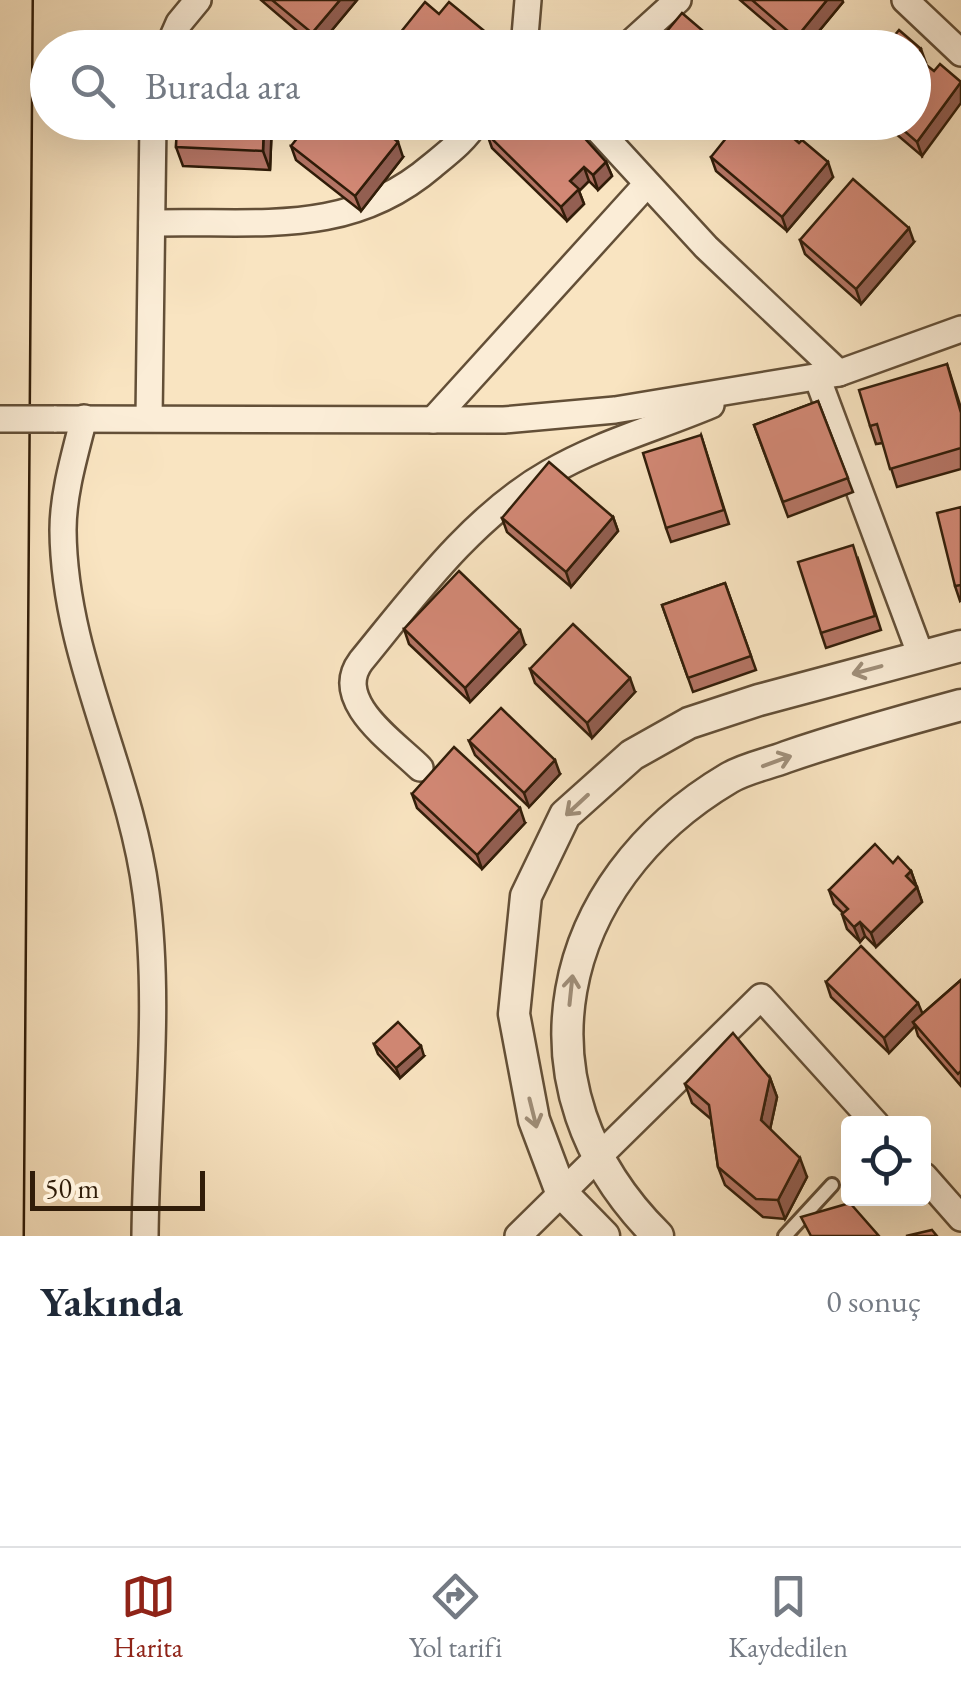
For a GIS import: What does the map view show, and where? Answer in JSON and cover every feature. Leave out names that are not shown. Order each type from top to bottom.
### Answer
[{"type":"highway","points":[[0,1236],[9,0]]},
{"type":"street","points":[[176,30],[198,0]]},
{"type":"street","points":[[525,30],[528,0]]},
{"type":"street","points":[[645,30],[678,0]]},
{"type":"street","points":[[905,0],[961,53]]},
{"type":"street","points":[[149,418],[153,140]]},
{"type":"street","points":[[152,223],[313,220],[356,213],[403,191],[462,140]]},
{"type":"street","points":[[607,140],[828,375],[921,656]]},
{"type":"street","points":[[433,420],[646,185]]},
{"type":"street","points":[[0,419],[433,420],[578,413],[828,375],[961,329]]},
{"type":"street","points":[[420,768],[360,708],[350,690],[352,673],[424,584],[502,506],[550,472],[748,390]]},
{"type":"street","points":[[84,418],[62,526],[64,574],[74,636],[130,818],[146,891],[152,956],[145,1236]]},
{"type":"street","points":[[604,1236],[561,1192],[534,1120],[514,1014],[526,896],[565,815],[632,755],[689,724],[961,646]]},
{"type":"street","points":[[658,1236],[631,1208],[595,1156],[570,1079],[568,984],[598,904],[652,836],[731,777],[843,737],[961,705]]},
{"type":"street","points":[[518,1236],[761,996],[869,1116]]},
{"type":"street","points":[[931,1184],[961,1218]]},
{"type":"lane","points":[[786,1236],[832,1185]]},
{"type":"building","points":[[272,0],[340,0],[315,30],[308,30]]},
{"type":"building","points":[[752,0],[827,0],[803,30],[787,30]]},
{"type":"building","points":[[425,2],[439,14],[449,2],[483,30],[402,30]]},
{"type":"building","points":[[682,13],[702,30],[668,30]]},
{"type":"building","points":[[940,64],[961,82],[931,123],[931,69],[934,71]]},
{"type":"building","points":[[176,140],[263,140],[263,151],[176,147]]},
{"type":"building","points":[[296,140],[398,142],[355,196],[291,146]]},
{"type":"building","points":[[493,140],[586,140],[606,162],[593,175],[584,167],[570,181],[579,189],[561,207]]},
{"type":"building","points":[[725,140],[802,140],[828,162],[782,217],[711,157]]},
{"type":"building","points":[[853,179],[909,228],[856,289],[800,240]]},
{"type":"building","points":[[947,364],[961,413],[961,448],[890,469],[877,424],[870,426],[859,390]]},
{"type":"building","points":[[818,401],[848,478],[783,502],[754,425]]},
{"type":"building","points":[[701,435],[724,510],[666,528],[643,453]]},
{"type":"building","points":[[549,462],[613,517],[566,572],[502,518]]},
{"type":"building","points":[[961,507],[961,585],[955,586],[937,513]]},
{"type":"building","points":[[853,545],[875,616],[821,633],[798,562]]},
{"type":"building","points":[[459,571],[520,630],[465,688],[404,629]]},
{"type":"building","points":[[725,583],[751,656],[688,678],[662,605]]},
{"type":"building","points":[[573,624],[630,678],[587,723],[530,669]]},
{"type":"building","points":[[501,708],[555,760],[524,793],[469,741]]},
{"type":"building","points":[[454,747],[520,808],[477,855],[412,794]]},
{"type":"building","points":[[875,844],[893,863],[898,857],[911,871],[906,876],[917,887],[871,933],[860,922],[854,927],[842,914],[848,909],[829,890]]},
{"type":"building","points":[[861,946],[918,1003],[884,1038],[826,982]]},
{"type":"building","points":[[961,980],[961,1071],[958,1074],[913,1022]]},
{"type":"building","points":[[398,1022],[421,1046],[396,1068],[374,1044]]},
{"type":"building","points":[[733,1033],[770,1078],[761,1120],[800,1158],[778,1200],[756,1199],[718,1167],[709,1105],[685,1084]]},
{"type":"building","points":[[853,1206],[879,1236],[811,1236],[801,1217]]},
{"type":"building","points":[[932,1230],[937,1236],[906,1236]]}]
